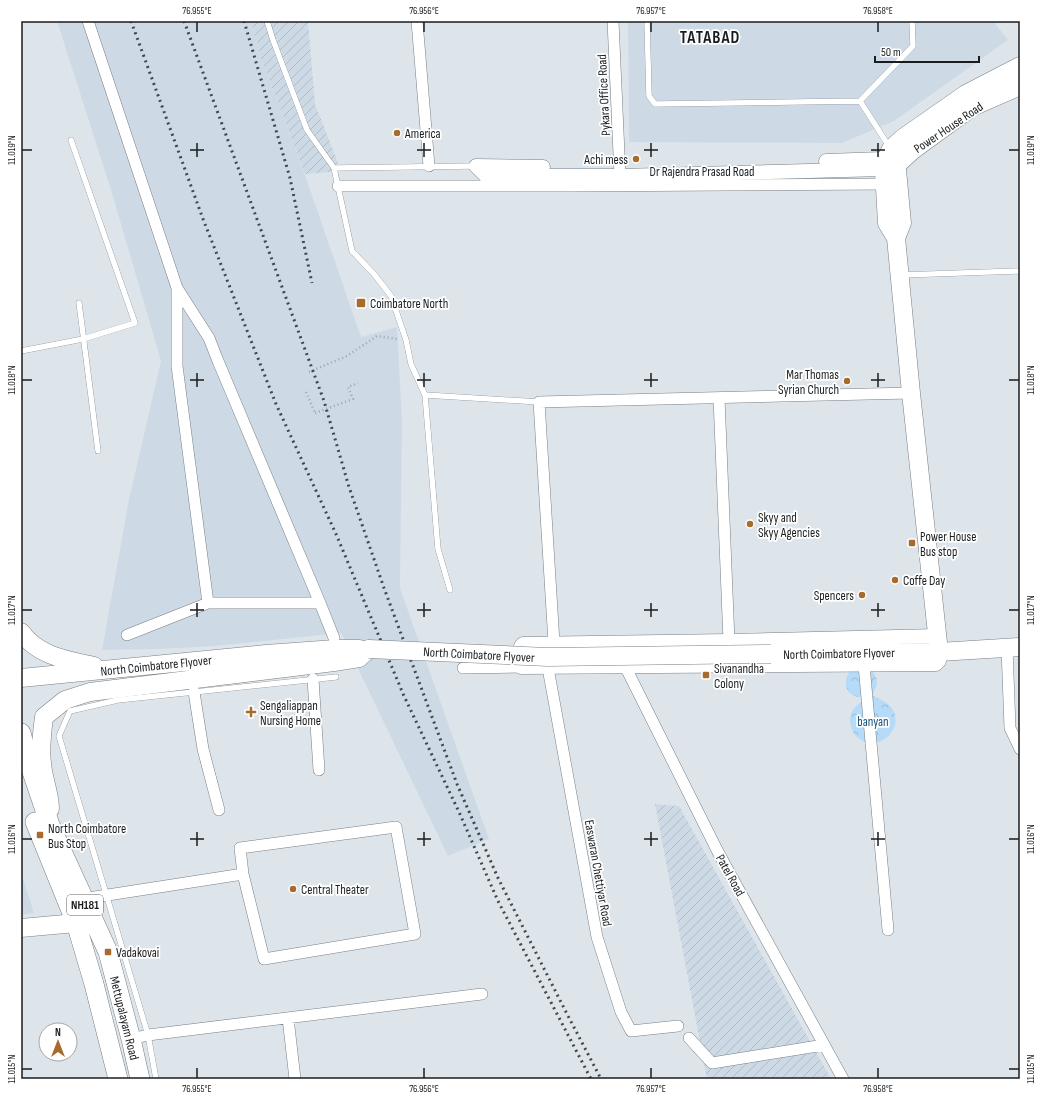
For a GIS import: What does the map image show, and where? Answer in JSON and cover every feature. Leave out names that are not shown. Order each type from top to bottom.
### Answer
[{"type":"highway","name":"Mettupalayam Road","points":[[21,733],[30,766],[50,826],[82,899],[108,952],[140,1037],[140,1079]]},
{"type":"highway","name":"Mettupalayam Road","points":[[21,780],[40,835],[76,923],[94,984],[118,1079]]},
{"type":"main road","points":[[938,644],[896,238],[902,223],[890,167],[903,138],[966,94],[1020,66]]},
{"type":"main road","name":"Power House Road","points":[[890,167],[972,107],[1020,86]]},
{"type":"main road","points":[[21,632],[27,641],[42,651],[58,658],[109,670]]},
{"type":"main road","name":"North Coimbatore Flyover","points":[[21,678],[266,654],[335,649],[369,649],[548,657],[897,653],[938,644],[1014,648]]},
{"type":"main road","points":[[50,826],[50,798],[42,765],[41,737],[44,717],[65,700],[90,692],[360,658],[369,649]]},
{"type":"main road","points":[[21,928],[76,923]]},
{"type":"street","points":[[88,21],[178,288],[209,338],[334,638]]},
{"type":"street","points":[[417,21],[429,166]]},
{"type":"street","name":"Pykara Office Road","points":[[613,21],[620,172]]},
{"type":"street","points":[[476,166],[620,172],[796,167],[890,167]]},
{"type":"street","name":"Dr Rajendra Prasad Road","points":[[338,186],[579,186],[890,167]]},
{"type":"street","points":[[178,288],[177,366],[208,603]]},
{"type":"street","points":[[554,643],[539,402],[911,393]]},
{"type":"street","points":[[719,398],[729,642]]},
{"type":"street","points":[[127,635],[208,603],[320,603]]},
{"type":"street","points":[[463,668],[626,668],[936,664],[939,661],[938,644],[729,642],[554,643],[522,644],[521,667]]},
{"type":"street","points":[[1014,648],[1010,728],[1020,749]]},
{"type":"street","points":[[864,665],[888,930]]},
{"type":"street","name":"Easwaran Chettiyar Road","points":[[548,668],[597,937],[621,1012],[631,1031],[678,1026]]},
{"type":"street","name":"Patel Road","points":[[626,668],[718,852],[843,1079]]},
{"type":"street","points":[[313,679],[319,770]]},
{"type":"street","points":[[194,692],[203,749],[219,810]]},
{"type":"street","points":[[396,827],[415,934],[264,959],[243,874],[240,848],[396,827]]},
{"type":"street","points":[[82,899],[243,874]]},
{"type":"street","points":[[140,1037],[482,994]]},
{"type":"street","points":[[288,1018],[294,1079]]},
{"type":"street","points":[[689,1038],[712,1063],[824,1045]]},
{"type":"lane","points":[[267,21],[307,130],[334,168],[352,251],[374,274],[390,296],[406,340],[411,364],[425,395],[438,549],[450,590]]},
{"type":"lane","points":[[647,21],[649,96],[655,104],[860,100],[913,46],[912,21]]},
{"type":"lane","points":[[860,100],[876,128],[890,167]]},
{"type":"lane","points":[[21,351],[83,339],[135,323],[71,140]]},
{"type":"lane","points":[[334,168],[476,166]]},
{"type":"lane","points":[[900,275],[1020,271]]},
{"type":"lane","points":[[79,303],[98,451]]},
{"type":"lane","points":[[425,395],[539,402]]},
{"type":"lane","points":[[156,1079],[140,1037],[106,895],[59,736],[67,717],[70,711],[118,700],[336,677]]},
{"type":"path","points":[[309,372],[346,356],[377,336],[406,340]]},
{"type":"path","points":[[306,392],[315,413],[353,399],[348,387],[358,383]]},
{"type":"shaded area","points":[[57,21],[251,21],[261,58],[305,175],[361,337],[397,327],[402,422],[400,588],[489,839],[448,856],[341,633],[216,646],[102,650],[129,499],[161,361],[111,190]]},
{"type":"shaded area","points":[[251,21],[308,21],[315,104],[338,163],[330,172],[305,174],[261,58]]},
{"type":"shaded area","points":[[628,21],[993,21],[1008,40],[894,121],[842,143],[629,142]]},
{"type":"shaded area","points":[[655,804],[679,806],[831,1079],[707,1079]]},
{"type":"shaded area","points":[[21,873],[34,913],[21,915]]},
{"type":"green space","name":"banyan","points":[[870,669],[875,675],[877,682],[874,692],[871,695],[888,704],[894,712],[896,720],[894,728],[889,735],[883,740],[875,743],[866,742],[857,737],[853,732],[850,723],[851,713],[857,705],[866,699],[866,697],[851,694],[846,686],[847,676],[850,671]]},
{"type":"railway","points":[[131,21],[203,219],[276,404],[336,534],[404,696],[459,812],[498,901],[591,1079]]},
{"type":"railway","points":[[184,21],[324,401],[349,487],[384,588],[457,784],[498,878],[601,1079]]},
{"type":"railway","points":[[244,21],[290,178],[312,283]]},
{"type":"place","name":"America","points":[[397,133]]},
{"type":"place","name":"Achi mess","points":[[636,159]]},
{"type":"place","name":"Coimbatore North","points":[[361,303]]},
{"type":"place","name":"Mar Thomas Syrian Church","points":[[847,381]]},
{"type":"place","name":"Skyy and Skyy Agencies","points":[[750,524]]},
{"type":"place","name":"Power House Bus stop","points":[[912,543]]},
{"type":"place","name":"Coffe Day","points":[[895,580]]},
{"type":"place","name":"Spencers","points":[[862,595]]},
{"type":"place","name":"Sivanandha Colony","points":[[706,675]]},
{"type":"place","name":"Sengaliappan Nursing Home","points":[[251,712]]},
{"type":"place","name":"North Coimbatore Bus Stop","points":[[40,835]]},
{"type":"place","name":"Central Theater","points":[[293,889]]},
{"type":"place","name":"Vadakovai","points":[[108,952]]},
{"type":"district","name":"TATABAD","points":[[710,37]]}]
